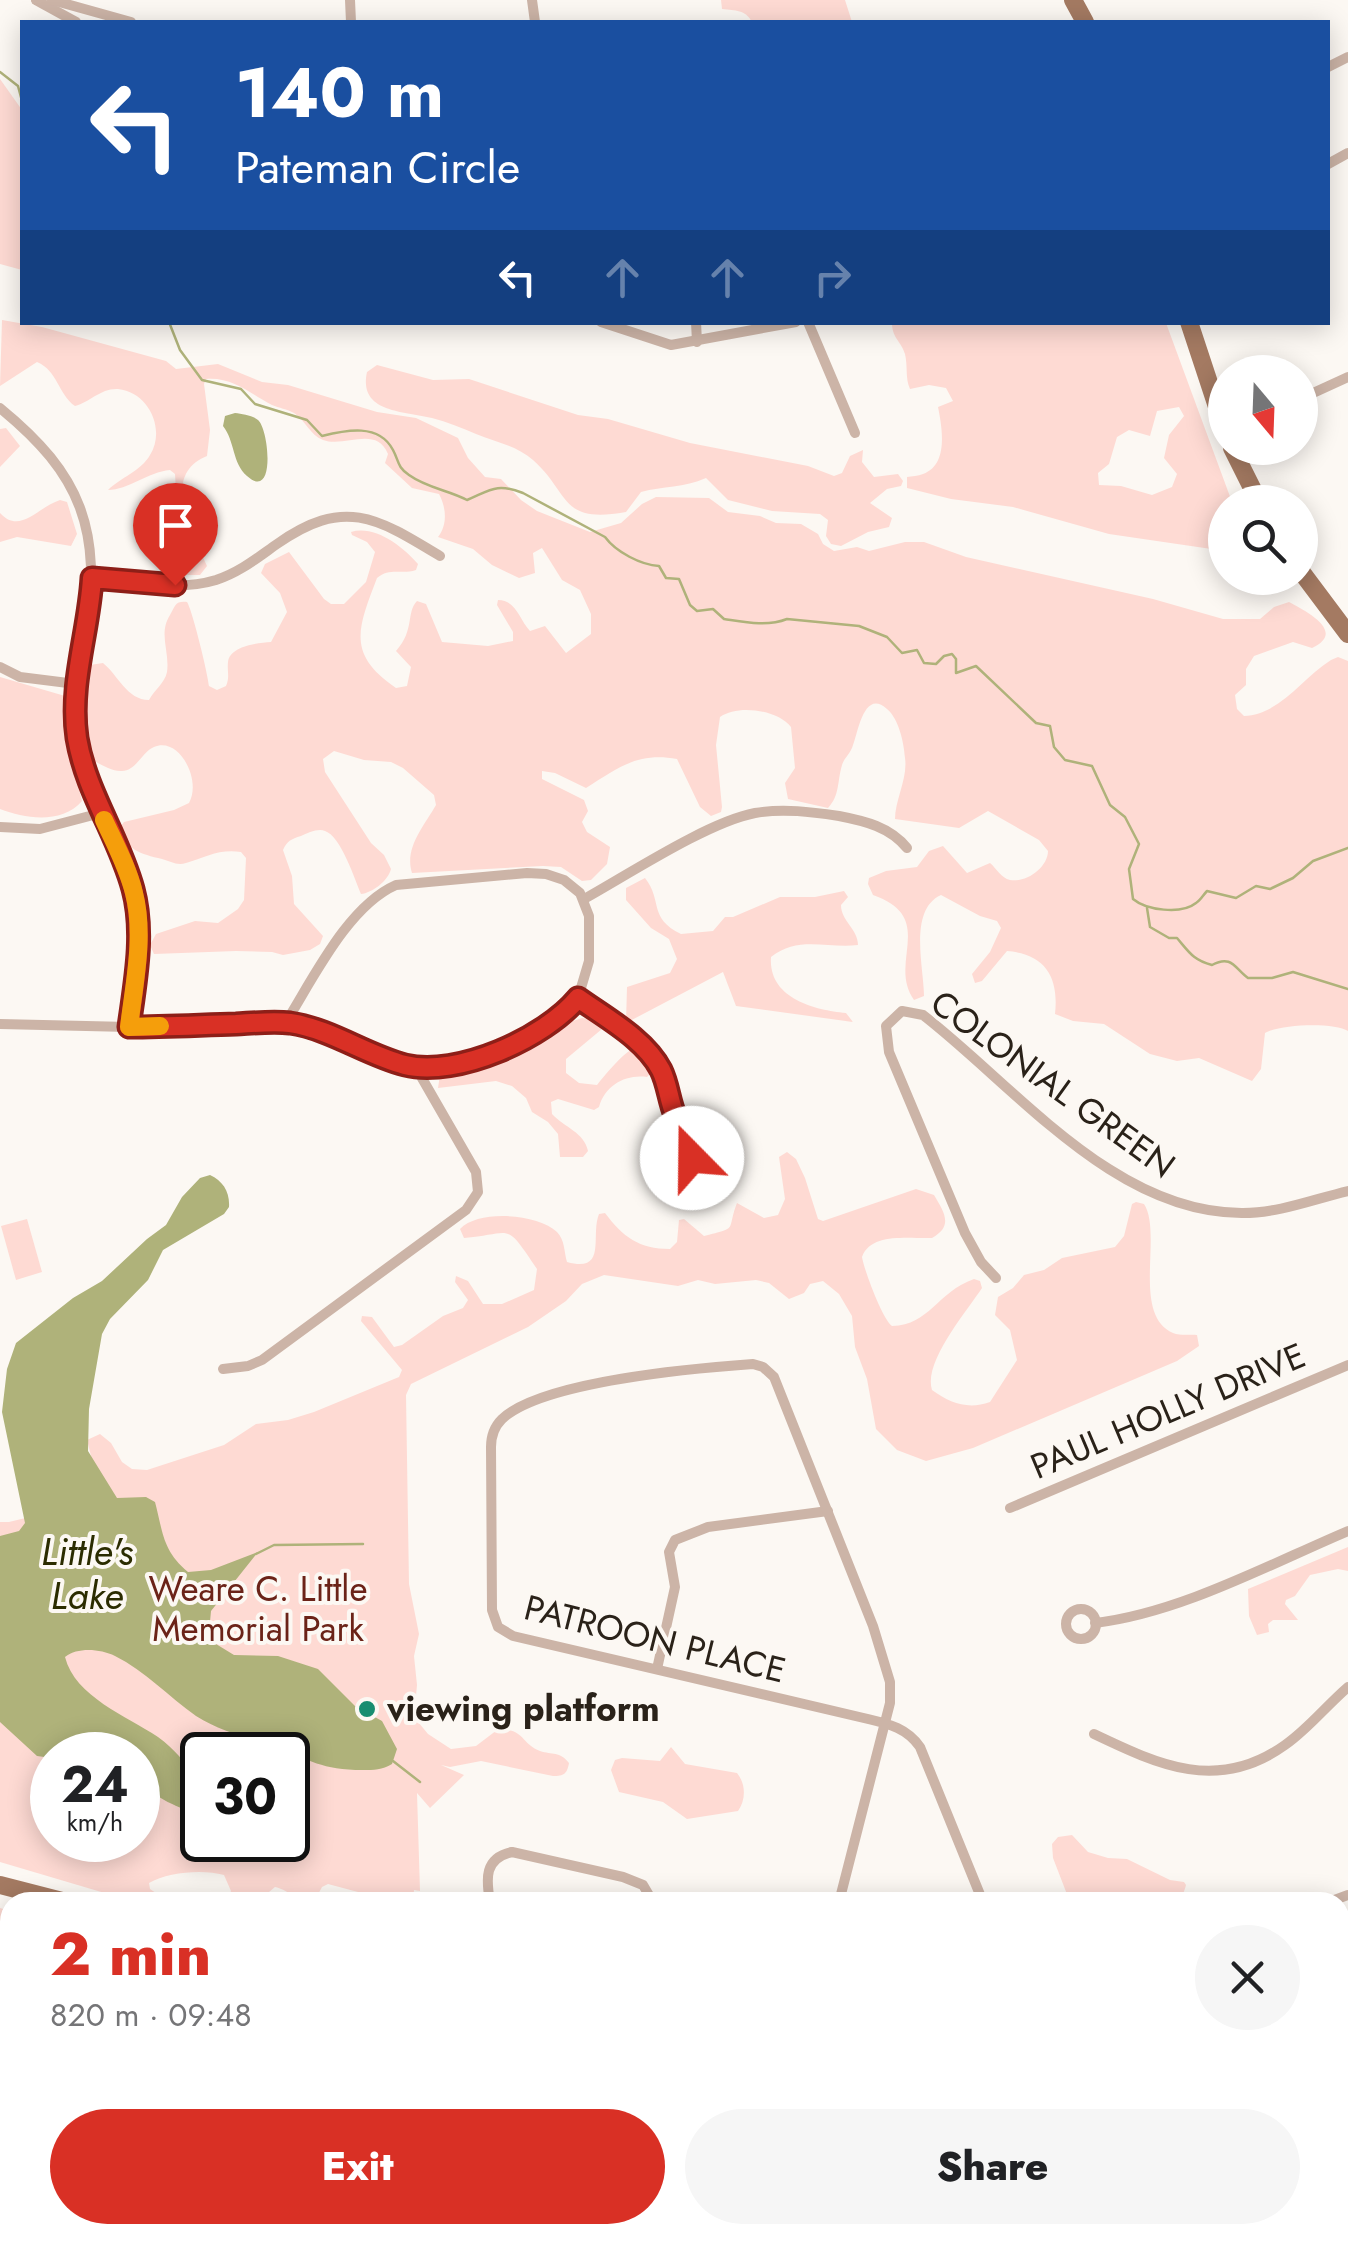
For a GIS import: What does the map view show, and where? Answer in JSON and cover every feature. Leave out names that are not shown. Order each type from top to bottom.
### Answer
[{"type":"main road","points":[[1190,325],[1208,380]]},
{"type":"main road","points":[[1318,594],[1348,634]]},
{"type":"main road","points":[[0,1885],[27,1892]]},
{"type":"street","points":[[36,0],[72,20]]},
{"type":"street","points":[[52,0],[103,19]]},
{"type":"street","points":[[609,325],[662,344],[697,342],[781,325]]},
{"type":"street","points":[[696,325],[697,342]]},
{"type":"street","points":[[809,325],[855,433]]},
{"type":"street","points":[[1318,390],[1348,377]]},
{"type":"street","points":[[0,408],[44,447],[66,478],[85,522],[92,578],[75,712],[80,749],[137,906],[138,947],[129,1027]]},
{"type":"street","points":[[92,578],[162,584],[209,582],[240,570],[309,525],[344,516],[383,525],[440,556]]},
{"type":"street","points":[[0,668],[20,676],[76,684]]},
{"type":"street","points":[[0,827],[40,830],[101,813]]},
{"type":"street","points":[[584,898],[724,824],[759,813],[822,814],[864,822],[894,834],[907,848]]},
{"type":"street","points":[[0,1024],[129,1027],[286,1022],[389,1060],[415,1066],[458,1063],[500,1051],[553,1021],[578,998],[586,980],[590,951],[584,898],[564,880],[539,873],[396,885],[376,896],[356,916],[286,1022]]},
{"type":"street","points":[[578,998],[656,1061],[675,1116]]},
{"type":"street","name":"COLONIAL GREEN","points":[[996,1278],[980,1261],[966,1233],[889,1052],[886,1026],[902,1011],[923,1014],[1071,1140],[1132,1184],[1168,1202],[1206,1211],[1248,1213],[1348,1190]]},
{"type":"street","points":[[223,1369],[262,1360],[472,1204],[479,1187],[476,1172],[415,1066]]},
{"type":"street","name":"PATROON PLACE","points":[[884,1723],[890,1698],[888,1670],[771,1373],[758,1365],[612,1381],[550,1396],[504,1417],[493,1432],[490,1447],[495,1623],[513,1636],[884,1723],[904,1731],[920,1747],[980,1892]]},
{"type":"street","name":"PAUL HOLLY DRIVE","points":[[1010,1508],[1348,1365]]},
{"type":"street","points":[[657,1669],[675,1587],[669,1550],[675,1540],[708,1527],[828,1511]]},
{"type":"street","points":[[1096,1623],[1184,1598],[1348,1531]]},
{"type":"street","points":[[1094,1734],[1165,1766],[1193,1771],[1231,1768],[1258,1760],[1287,1744],[1348,1687]]},
{"type":"street","points":[[842,1892],[884,1723]]},
{"type":"street","points":[[489,1892],[488,1870],[499,1856],[512,1852],[623,1877],[643,1885],[647,1892]]},
{"type":"green space","points":[[721,0],[845,0],[851,20],[750,20],[743,13],[722,9]]},
{"type":"green space","points":[[0,79],[20,107],[20,269],[0,264]]},
{"type":"green space","points":[[2,320],[166,361],[176,369],[218,364],[262,382],[288,385],[377,412],[416,418],[458,438],[468,458],[485,477],[501,479],[537,511],[590,532],[621,523],[656,497],[709,498],[728,512],[760,516],[776,523],[801,524],[818,534],[823,544],[834,551],[857,547],[869,551],[905,542],[924,542],[966,557],[1153,599],[1223,619],[1260,619],[1274,607],[1289,602],[1320,622],[1326,635],[1322,642],[1312,648],[1293,642],[1254,656],[1246,669],[1246,685],[1235,695],[1237,709],[1244,716],[1257,714],[1280,702],[1331,660],[1338,657],[1348,661],[1348,1031],[1307,1025],[1265,1033],[1261,1069],[1252,1081],[1199,1058],[1177,1061],[1150,1054],[1104,1024],[1073,1021],[1055,1014],[1052,979],[1032,957],[1007,951],[982,981],[975,983],[972,974],[990,952],[1001,928],[997,921],[941,895],[924,913],[920,941],[924,996],[914,1000],[905,971],[908,942],[903,916],[873,895],[869,878],[886,871],[917,867],[929,851],[943,846],[967,873],[990,863],[1004,877],[1017,880],[1040,868],[1048,851],[1039,840],[988,811],[959,828],[895,819],[905,773],[904,752],[895,719],[879,704],[867,708],[863,715],[842,765],[835,798],[828,808],[788,799],[785,783],[795,768],[791,727],[777,716],[757,711],[737,711],[720,717],[716,745],[722,807],[721,812],[711,816],[700,807],[677,759],[639,760],[586,788],[542,771],[542,779],[584,800],[588,811],[582,822],[587,832],[610,847],[607,864],[591,880],[582,881],[561,867],[543,866],[412,873],[413,846],[436,805],[434,795],[391,762],[364,760],[334,751],[323,759],[325,772],[371,843],[384,855],[391,869],[383,882],[361,894],[337,841],[325,831],[313,831],[290,841],[283,850],[292,876],[294,904],[323,936],[320,944],[283,955],[236,951],[154,954],[150,945],[156,934],[195,921],[218,923],[238,909],[244,900],[246,858],[241,852],[226,852],[180,864],[130,846],[121,826],[124,822],[189,803],[193,783],[186,762],[163,745],[150,749],[127,770],[115,770],[92,760],[84,725],[90,665],[103,663],[135,696],[149,700],[167,672],[167,622],[176,604],[187,602],[209,686],[217,690],[226,686],[228,662],[234,652],[271,642],[287,612],[280,593],[261,573],[265,564],[289,552],[324,599],[331,604],[344,604],[366,582],[375,552],[351,532],[360,531],[388,539],[418,564],[416,570],[377,578],[361,626],[363,651],[369,664],[396,688],[407,686],[411,667],[396,651],[406,636],[417,601],[426,604],[442,642],[488,646],[513,641],[513,632],[497,605],[498,600],[513,607],[530,631],[545,626],[566,653],[591,634],[591,614],[580,590],[562,580],[542,548],[533,553],[535,573],[519,578],[492,565],[473,549],[438,537],[445,516],[439,494],[412,488],[385,463],[388,454],[383,445],[368,439],[323,440],[294,413],[233,383],[216,379],[206,379],[204,384],[210,430],[207,456],[193,465],[182,491],[188,522],[207,566],[200,575],[182,575],[172,557],[178,525],[175,474],[162,471],[108,490],[150,455],[156,435],[146,405],[118,389],[75,406],[49,371],[37,362],[0,386]]},
{"type":"green space","points":[[892,325],[1167,325],[1208,437],[1208,465],[1218,465],[1226,485],[1208,485],[1208,549],[1109,534],[1013,507],[951,499],[907,488],[907,477],[923,474],[937,463],[942,445],[938,407],[953,401],[946,388],[929,385],[910,389],[905,354]],"holes":[[[1179,407],[1184,416],[1169,435],[1164,458],[1177,474],[1172,487],[1152,495],[1121,486],[1099,485],[1098,473],[1109,464],[1117,437],[1129,430],[1150,436],[1157,411]]]},
{"type":"green space","points":[[377,365],[433,380],[469,379],[578,415],[608,419],[690,443],[808,466],[834,476],[842,473],[850,456],[863,450],[862,462],[874,477],[898,474],[903,481],[901,486],[887,489],[870,503],[892,518],[889,527],[868,532],[841,546],[831,544],[826,536],[828,520],[820,514],[772,511],[728,500],[706,478],[641,492],[626,512],[589,514],[569,503],[545,472],[520,451],[443,421],[376,403],[366,385],[367,372]]},
{"type":"green space","points":[[6,428],[20,446],[0,467],[0,429]]},
{"type":"green space","points":[[60,500],[67,502],[77,534],[71,546],[17,537],[0,542],[0,513],[7,519],[22,520]]},
{"type":"green space","points":[[0,677],[65,696],[69,749],[82,801],[74,808],[43,817],[0,809]]},
{"type":"green space","points":[[645,878],[664,922],[681,934],[713,931],[725,917],[780,897],[815,897],[844,891],[848,897],[841,905],[842,911],[858,945],[792,946],[771,957],[772,971],[785,992],[807,1005],[846,1013],[853,1022],[736,1006],[723,972],[626,1023],[627,987],[670,973],[677,959],[669,939],[651,928],[626,900],[626,888]]},
{"type":"green space","points":[[582,1018],[595,1020],[602,1029],[566,1059],[566,1073],[579,1083],[597,1085],[633,1049],[652,1072],[647,1077],[631,1077],[617,1083],[594,1110],[558,1099],[551,1102],[552,1114],[586,1145],[588,1151],[583,1157],[560,1157],[558,1134],[532,1112],[526,1098],[512,1086],[496,1081],[438,1088],[440,1075],[508,1058],[564,1024]]},
{"type":"green space","name":"Weare C. Little Memorial Park","points":[[787,1152],[796,1159],[818,1219],[823,1221],[916,1189],[934,1195],[945,1218],[939,1233],[932,1238],[882,1240],[862,1257],[879,1305],[892,1326],[916,1320],[961,1285],[974,1279],[980,1281],[982,1288],[934,1365],[932,1390],[952,1402],[990,1402],[1017,1360],[1010,1330],[995,1315],[998,1297],[1024,1275],[1044,1270],[1062,1258],[1115,1247],[1124,1236],[1132,1204],[1136,1202],[1144,1204],[1149,1217],[1153,1309],[1160,1323],[1173,1333],[1197,1335],[1199,1346],[1177,1361],[973,1448],[926,1461],[897,1450],[876,1429],[867,1379],[855,1347],[852,1316],[839,1294],[823,1281],[810,1284],[804,1293],[789,1299],[769,1283],[756,1280],[715,1284],[698,1280],[678,1286],[604,1275],[582,1284],[566,1301],[528,1327],[411,1384],[406,1395],[409,1584],[419,1634],[414,1656],[414,1717],[428,1734],[451,1749],[476,1746],[497,1730],[512,1731],[534,1748],[566,1759],[569,1763],[564,1774],[553,1776],[481,1761],[441,1765],[464,1775],[430,1808],[417,1793],[420,1891],[414,1892],[358,1892],[328,1884],[319,1892],[287,1892],[275,1887],[269,1892],[231,1892],[224,1875],[196,1872],[149,1883],[154,1892],[101,1892],[0,1862],[0,1522],[115,1496],[93,1464],[87,1440],[100,1434],[111,1443],[122,1462],[132,1469],[147,1470],[224,1445],[256,1424],[314,1412],[399,1377],[402,1370],[361,1321],[362,1316],[372,1317],[394,1347],[463,1308],[468,1300],[455,1282],[456,1276],[468,1281],[483,1304],[502,1304],[534,1290],[537,1269],[513,1237],[500,1233],[464,1238],[460,1229],[480,1218],[508,1216],[548,1226],[560,1235],[567,1262],[580,1264],[593,1257],[599,1214],[605,1213],[633,1240],[649,1247],[670,1249],[677,1242],[679,1220],[684,1219],[704,1236],[730,1227],[737,1203],[764,1218],[778,1215],[785,1199],[779,1157]]},
{"type":"green space","points":[[27,1219],[42,1272],[16,1280],[1,1226]]},
{"type":"green space","points":[[1348,1547],[1348,1571],[1338,1569],[1310,1575],[1295,1596],[1286,1600],[1298,1620],[1273,1620],[1268,1624],[1269,1632],[1257,1635],[1249,1616],[1248,1589]]},
{"type":"green space","points":[[671,1747],[685,1764],[737,1773],[744,1792],[738,1811],[687,1819],[663,1802],[619,1792],[611,1770],[615,1760],[660,1761]]},
{"type":"green space","points":[[1072,1835],[1088,1852],[1127,1859],[1186,1885],[1183,1892],[1066,1892],[1053,1858],[1052,1844],[1058,1837]]},
{"type":"water","points":[[235,413],[253,417],[262,426],[268,461],[262,479],[256,481],[247,476],[223,426],[225,416]]},
{"type":"water","name":"Little's Lake","points":[[210,1175],[219,1180],[229,1207],[224,1214],[163,1250],[148,1280],[110,1319],[102,1334],[89,1409],[88,1451],[117,1498],[146,1497],[155,1502],[168,1548],[188,1572],[211,1570],[258,1552],[211,1611],[216,1644],[234,1655],[278,1656],[318,1669],[355,1706],[382,1721],[397,1749],[392,1764],[381,1769],[349,1770],[310,1760],[310,1732],[231,1732],[205,1722],[137,1669],[115,1656],[89,1650],[65,1657],[79,1683],[104,1704],[150,1732],[30,1732],[30,1750],[0,1722],[0,1536],[19,1531],[25,1523],[2,1412],[7,1369],[16,1343],[73,1298],[102,1281],[166,1225],[182,1197],[200,1178]]},
{"type":"water","name":"Little's Lake","points":[[160,1739],[180,1757],[180,1808],[160,1798]]},
{"type":"waterway","points":[[0,72],[18,86],[20,94]]},
{"type":"waterway","points":[[170,325],[180,350],[202,380],[241,389],[255,404],[307,420],[322,436],[371,432],[387,441],[409,475],[467,500],[499,488],[523,493],[605,537],[629,557],[659,566],[666,578],[679,579],[690,605],[697,611],[713,609],[724,619],[747,622],[787,619],[859,626],[887,637],[902,653],[917,650],[924,663],[936,664],[952,654],[956,673],[976,666],[1036,723],[1050,726],[1054,747],[1065,760],[1092,766],[1110,805],[1125,817],[1139,844],[1129,869],[1133,899],[1139,903],[1173,910],[1190,907],[1207,891],[1236,898],[1256,886],[1270,889],[1293,878],[1313,861],[1348,848]]},
{"type":"waterway","points":[[1147,908],[1150,927],[1169,938],[1177,938],[1192,955],[1206,963],[1229,962],[1248,978],[1272,978],[1293,972],[1348,989]]},
{"type":"waterway","points":[[256,1554],[274,1545],[363,1544]]},
{"type":"waterway","points":[[393,1761],[420,1782]]},
{"type":"slow traffic","points":[[104,820],[132,883],[137,906],[138,947],[129,1027],[160,1026]]},
{"type":"place","name":"viewing platform","points":[[367,1709]]},
{"type":"route","points":[[175,585],[92,578],[76,684],[74,704],[83,763],[123,860],[137,906],[138,947],[129,1027],[286,1022],[402,1064],[433,1066],[472,1060],[512,1046],[553,1021],[578,998],[656,1061],[675,1116],[692,1143],[692,1158]]}]
